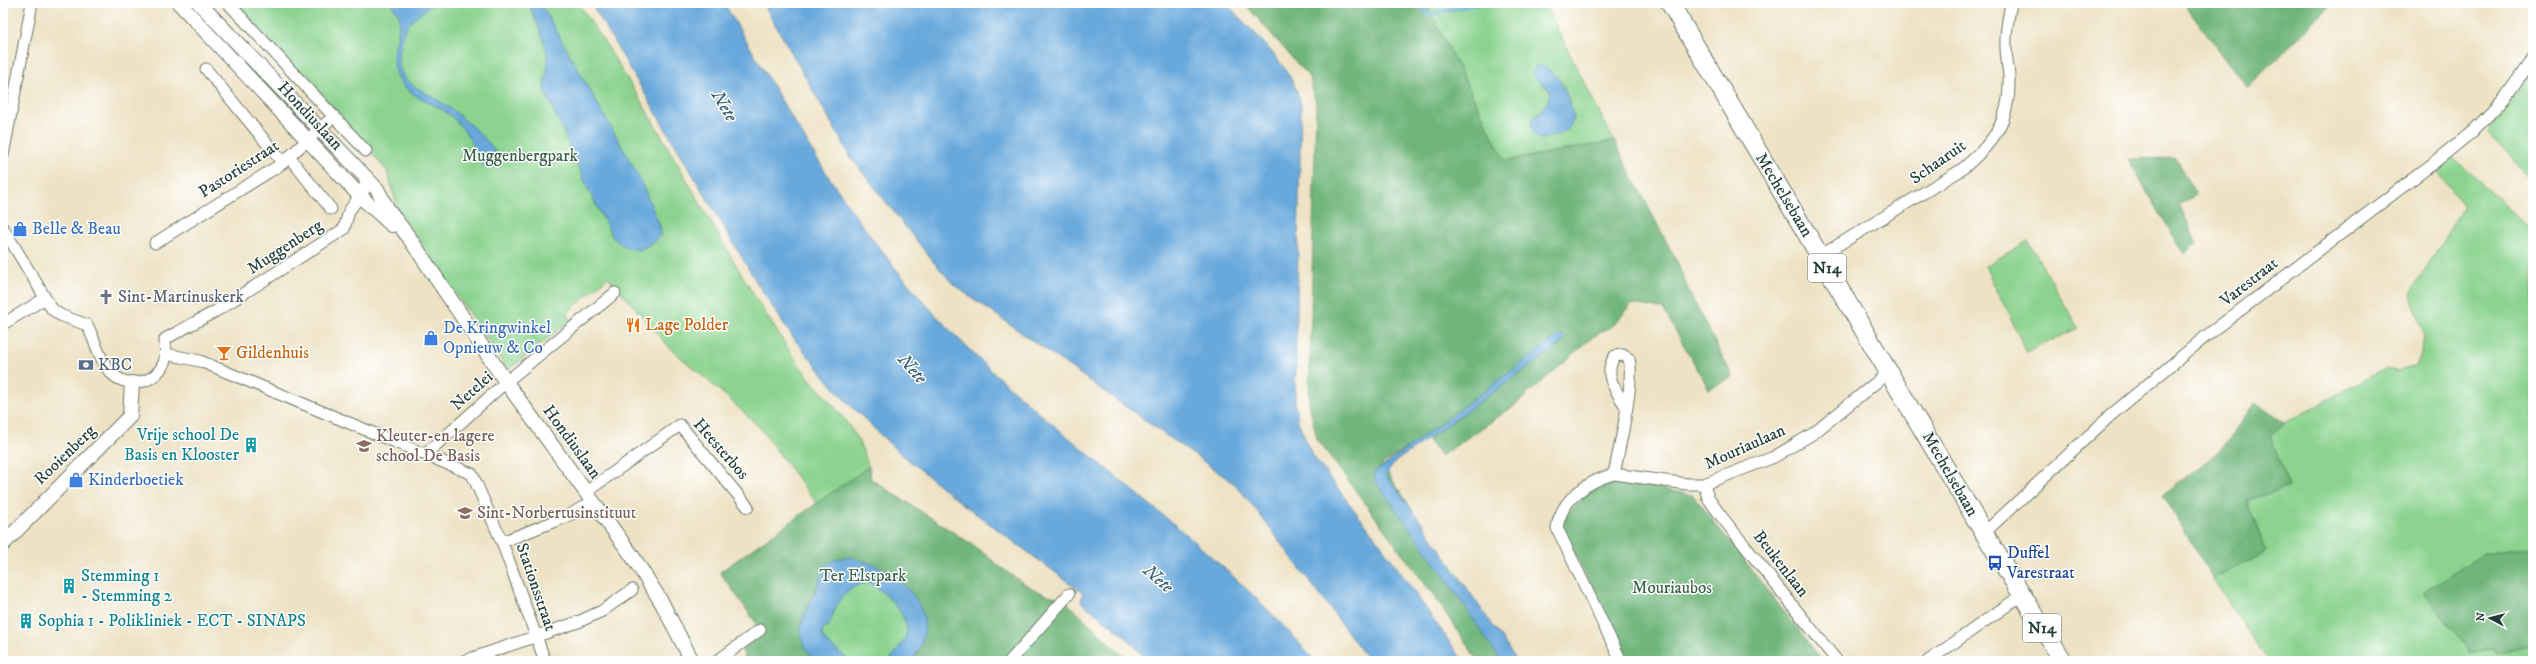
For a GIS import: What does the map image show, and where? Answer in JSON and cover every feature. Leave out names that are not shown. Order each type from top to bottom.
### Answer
[{"type":"main road","name":"Mechelsebaan","points":[[1670,3],[1984,532]]},
{"type":"main road","name":"N14","points":[[1984,532],[2063,661]]},
{"type":"street","points":[[3,155],[32,3]]},
{"type":"street","name":"Hondiuslaan","points":[[199,3],[377,189],[388,210],[408,236],[414,248],[506,382],[649,580],[692,661]]},
{"type":"street","name":"Hondiuslaan","points":[[228,3],[366,150]]},
{"type":"street","name":"Schaaruit","points":[[1820,256],[1961,170],[1980,154],[1995,137],[2006,114],[2009,77],[2006,39],[2011,3]]},
{"type":"street","name":"Hondiuslaan","points":[[181,4],[361,197],[414,248]]},
{"type":"street","name":"Varestraat","points":[[1984,532],[2111,415],[2175,362],[2473,130],[2504,98],[2533,58]]},
{"type":"street","points":[[206,69],[331,209]]},
{"type":"street","name":"Pastoriestraat","points":[[155,243],[286,160],[334,116]]},
{"type":"street","name":"Muggenberg","points":[[166,354],[165,339],[216,311],[344,229],[349,211],[361,197],[365,189],[365,177]]},
{"type":"street","points":[[3,228],[44,299],[60,315],[87,325],[104,363],[111,372],[120,379],[132,383],[141,383],[152,378],[158,372],[166,354]]},
{"type":"street","name":"Netelei","points":[[426,454],[506,382],[615,293]]},
{"type":"street","points":[[3,324],[44,299]]},
{"type":"street","name":"Stationsstraat","points":[[166,354],[200,361],[472,474],[502,542],[545,661]]},
{"type":"street","name":"Mouriaulaan","points":[[1621,661],[1557,528],[1559,514],[1578,491],[1598,478],[1614,474],[1687,484],[1704,484],[1774,456],[1814,432],[1890,372]]},
{"type":"street","name":"Rooienberg","points":[[3,544],[130,416],[132,383]]},
{"type":"street","points":[[1614,474],[1626,407]]},
{"type":"street","name":"Heesterbos","points":[[589,497],[680,424],[748,508]]},
{"type":"street","points":[[1687,484],[1708,498]]},
{"type":"street","name":"Beukenlaan","points":[[1704,484],[1708,498],[1837,661]]},
{"type":"street","points":[[502,542],[568,516],[589,497]]},
{"type":"street","points":[[464,661],[578,622],[602,611],[632,590]]},
{"type":"street","points":[[1010,661],[1069,594]]},
{"type":"street","points":[[1928,661],[2022,595]]},
{"type":"street","points":[[717,661],[760,630]]},
{"type":"green space","name":"Muggenbergpark","points":[[234,3],[578,3],[634,90],[765,313],[804,371],[850,427],[859,442],[866,459],[871,479],[971,544],[1025,584],[1037,591],[1062,598],[1088,661],[747,661],[764,634],[720,572],[817,504],[760,428],[726,396],[671,349],[608,277],[566,314],[571,320],[508,370],[398,210],[387,171],[343,118]]},
{"type":"green space","points":[[1244,3],[1426,3],[1505,161],[1614,141],[1678,264],[1690,294],[1733,377],[1709,389],[1663,309],[1632,304],[1613,326],[1594,336],[1514,406],[1441,456],[1425,437],[1382,464],[1512,661],[1478,661],[1434,596],[1317,439],[1309,403],[1316,103],[1309,77]]},
{"type":"green space","points":[[1426,3],[1544,3],[1614,141],[1505,161]]},
{"type":"green space","points":[[2184,3],[2333,3],[2247,88]]},
{"type":"green space","points":[[2533,70],[2533,182],[2487,132]]},
{"type":"green space","points":[[2453,157],[2533,231],[2533,546],[2484,554],[2466,646],[2469,653],[2494,648],[2497,653],[2533,644],[2533,661],[2264,661],[2266,659],[2213,579],[2266,552],[2247,500],[2289,487],[2270,435],[2285,423],[2384,369],[2398,371],[2416,366],[2425,336],[2410,294],[2464,206],[2437,171]]},
{"type":"green space","points":[[2175,158],[2196,195],[2179,205],[2197,243],[2184,254],[2128,159]]},
{"type":"green space","points":[[2028,241],[2078,328],[2027,352],[1985,266]]},
{"type":"green space","points":[[2255,403],[2285,423],[2270,435],[2289,487],[2247,500],[2266,552],[2213,579],[2163,495],[2221,450]]},
{"type":"green space","name":"Ter Elstpark","points":[[869,466],[871,479],[971,544],[1014,577],[1037,591],[1062,598],[1129,661],[1028,661],[1016,650],[1004,661],[912,661],[922,647],[909,590],[825,568],[802,620],[812,657],[818,661],[747,661],[741,649],[764,634],[720,572]]},
{"type":"green space","name":"Mouriaubos","points":[[1618,481],[1693,495],[1823,661],[1627,661],[1562,527],[1570,510],[1583,496],[1600,486]]},
{"type":"green space","points":[[2533,546],[2533,644],[2496,653],[2494,648],[2469,653],[2466,646],[2423,593],[2484,554]]},
{"type":"water","points":[[391,3],[433,3],[413,19],[405,29],[402,37],[399,57],[403,75],[415,87],[451,109],[492,146],[498,163],[495,167],[484,166],[466,133],[451,116],[445,111],[409,91],[399,79],[395,70],[394,54],[399,16]]},
{"type":"water","points":[[528,3],[539,3],[545,11],[638,175],[660,226],[661,235],[654,242],[639,250],[625,247],[613,238],[588,189],[545,90],[548,56],[541,32]]},
{"type":"water","name":"Nete","points":[[591,3],[724,3],[825,172],[875,243],[932,311],[974,354],[1035,410],[1201,547],[1241,583],[1279,621],[1315,661],[1148,661],[1125,636],[1081,602],[1083,593],[960,502],[894,448],[841,396],[794,339],[757,283]]},
{"type":"water","points":[[763,3],[1226,3],[1271,51],[1281,64],[1297,91],[1301,105],[1295,402],[1298,421],[1312,455],[1379,542],[1463,661],[1369,661],[1254,507],[1235,484],[954,285],[931,259],[852,159]]},
{"type":"water","points":[[1536,65],[1551,71],[1559,79],[1565,90],[1573,116],[1573,121],[1570,127],[1566,130],[1540,139],[1531,128],[1531,123],[1547,103],[1550,90],[1532,75]]},
{"type":"water","points":[[1561,334],[1565,338],[1560,345],[1395,462],[1386,475],[1423,524],[1517,661],[1501,661],[1441,571],[1375,481],[1374,473]]},
{"type":"water","points":[[851,557],[874,565],[890,573],[905,586],[920,606],[925,627],[919,649],[912,661],[889,661],[903,642],[906,635],[907,628],[905,620],[888,597],[868,582],[846,592],[835,610],[829,626],[823,628],[822,635],[826,642],[850,661],[818,661],[803,644],[801,627],[803,618],[824,569],[827,564],[833,561]]},
{"type":"waterway","points":[[1420,3],[1427,15],[1481,3]]},
{"type":"place","name":"Belle & Beau","points":[[20,229]]},
{"type":"place","name":"Sint-Martinuskerk","points":[[106,297]]},
{"type":"place","name":"Lage Polder","points":[[633,325]]},
{"type":"place","name":"De Kringwinkel Opnieuw & Co","points":[[431,338]]},
{"type":"place","name":"Gildenhuis","points":[[224,353]]},
{"type":"place","name":"KBC","points":[[86,365]]},
{"type":"place","name":"Vrije school De Basis en Klooster","points":[[251,445]]},
{"type":"place","name":"Kleuter-en lagere school De Basis","points":[[364,446]]},
{"type":"place","name":"Kinderboetiek","points":[[76,480]]},
{"type":"place","name":"Sint-Norbertusinstituut","points":[[465,513]]},
{"type":"place","name":"Duffel Varestraat","points":[[1995,563]]},
{"type":"place","name":"Stemming 1 - Stemming 2","points":[[69,586]]},
{"type":"place","name":"Sophia 1 - Polikliniek - ECT - SINAPS","points":[[26,621]]}]
